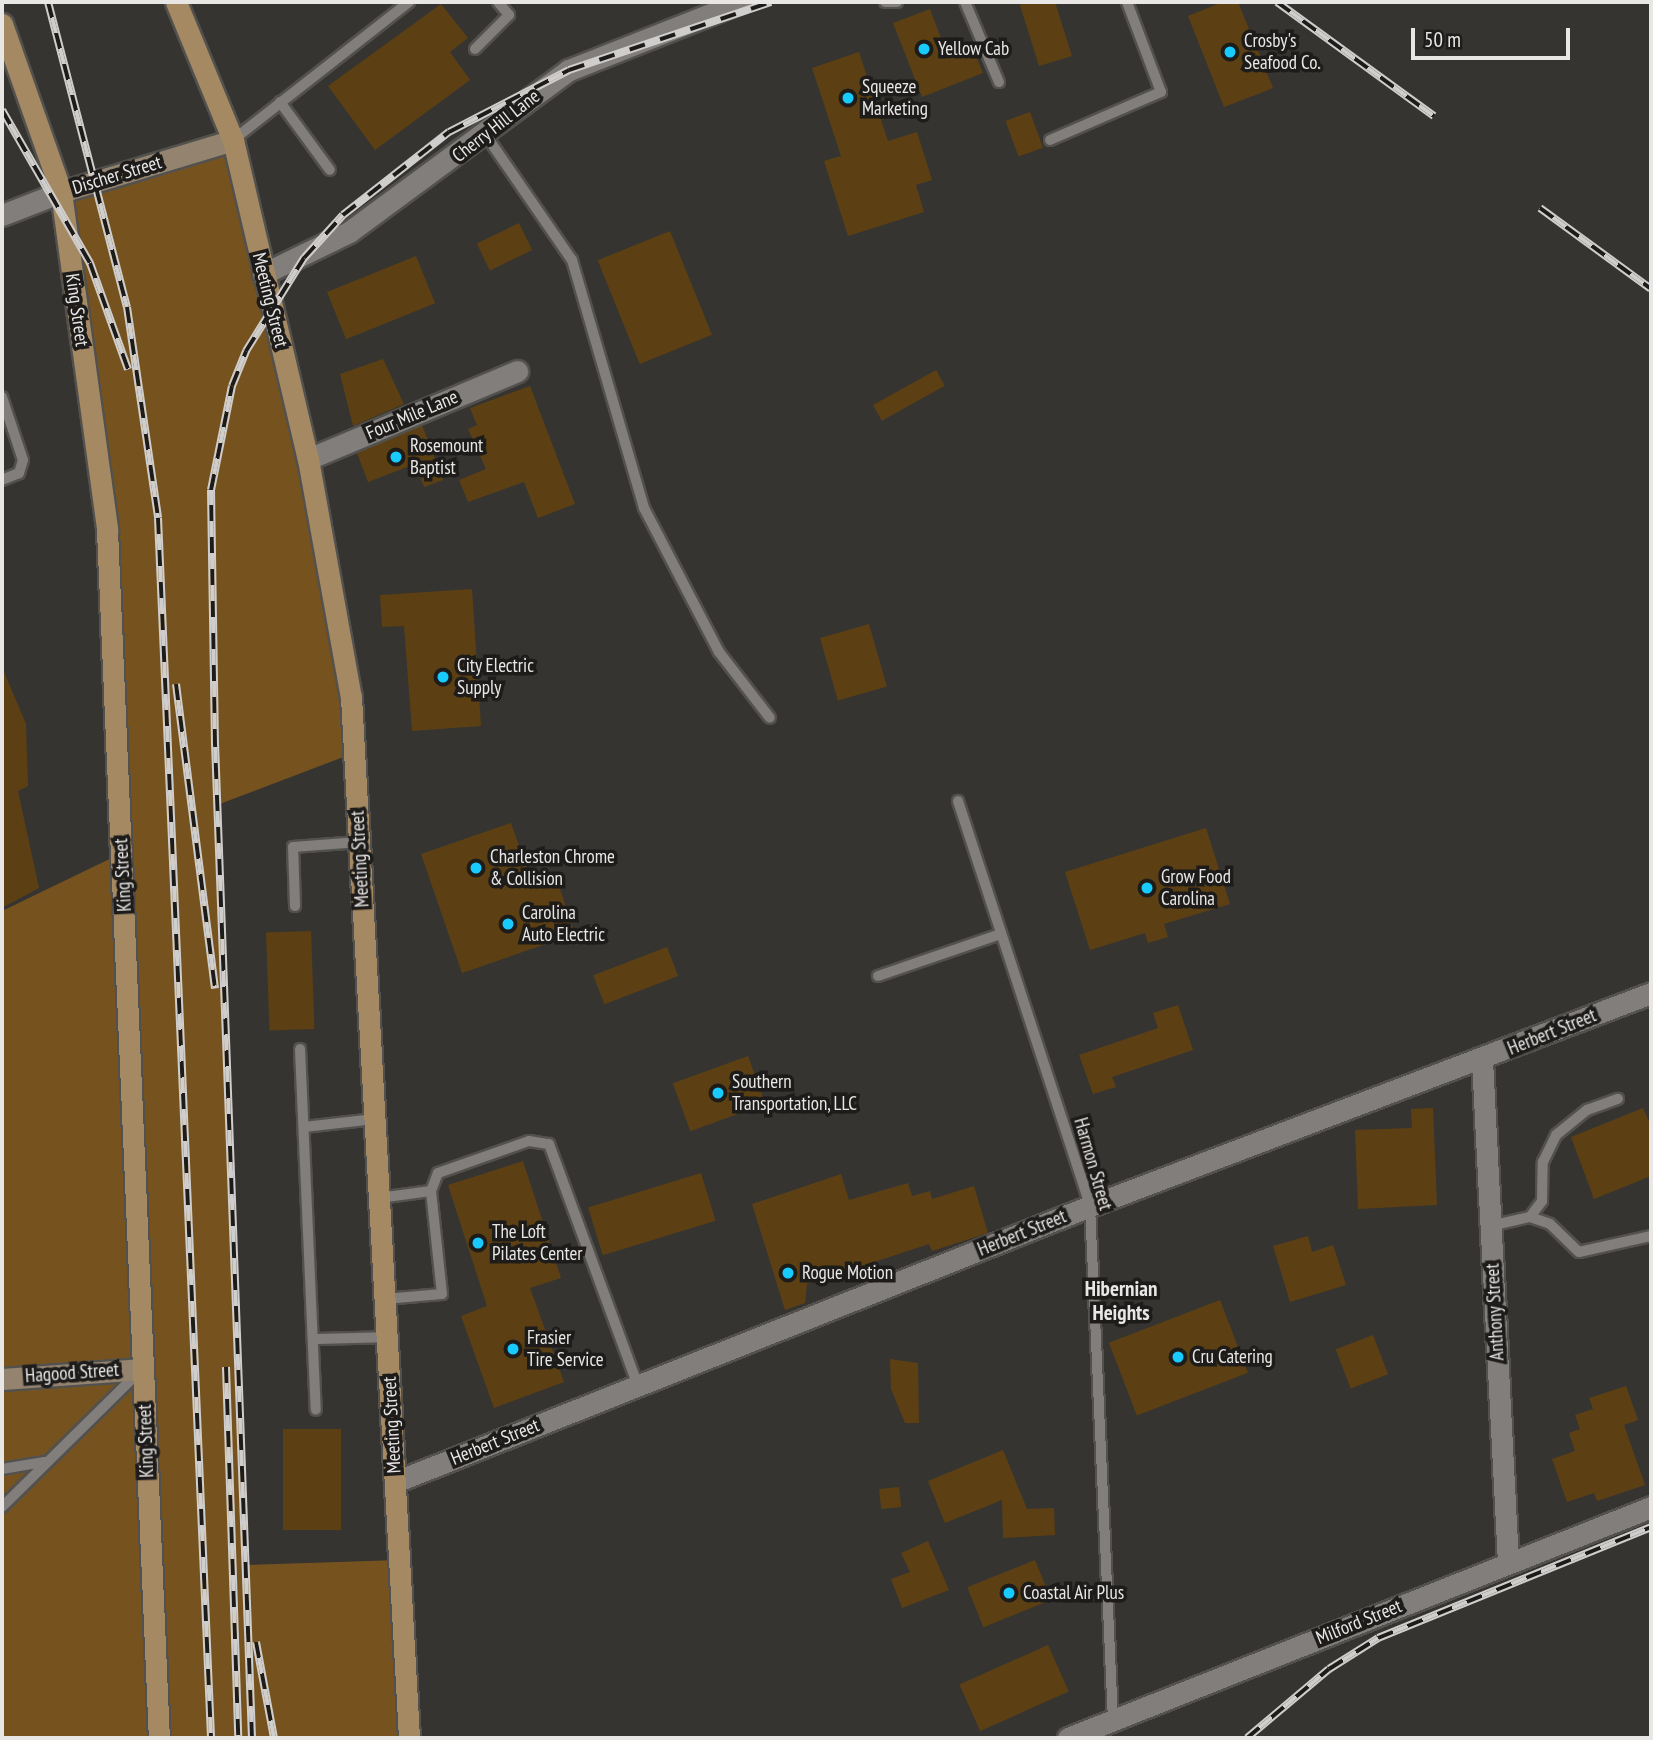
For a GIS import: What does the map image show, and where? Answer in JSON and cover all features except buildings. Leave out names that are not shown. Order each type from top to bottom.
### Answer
[{"type":"main road","name":"Meeting Street","points":[[176,2],[233,140],[307,459],[351,697],[409,1738]]},
{"type":"main road","name":"King Street","points":[[2,24],[61,192],[107,530],[159,1738]]},
{"type":"street","name":"Cherry Hill Lane","points":[[263,274],[349,232],[569,70],[741,2]]},
{"type":"street","name":"Discher Street","points":[[2,215],[61,192],[233,140]]},
{"type":"street","name":"Four Mile Lane","points":[[307,459],[517,371]]},
{"type":"street","name":"Herbert Street","points":[[396,1482],[1090,1206],[1482,1060],[1651,993]]},
{"type":"street","name":"Anthony Street","points":[[1482,1060],[1508,1563]]},
{"type":"street","name":"Hagood Street","points":[[2,1380],[143,1369]]},
{"type":"street","name":"Milford Street","points":[[1068,1738],[1651,1507]]},
{"type":"lane","points":[[233,140],[409,2]]},
{"type":"lane","points":[[475,49],[509,15],[498,2]]},
{"type":"lane","points":[[885,2],[897,2]]},
{"type":"lane","points":[[965,2],[999,82]]},
{"type":"lane","points":[[1050,140],[1161,92],[1127,2]]},
{"type":"lane","points":[[280,102],[330,170]]},
{"type":"lane","points":[[485,134],[572,260],[644,508],[719,652],[771,718]]},
{"type":"lane","points":[[2,397],[23,460],[19,473],[2,480]]},
{"type":"lane","name":"Harmon Street","points":[[958,801],[1090,1206],[1113,1720]]},
{"type":"lane","points":[[295,906],[293,847],[359,842]]},
{"type":"lane","points":[[877,976],[1001,934]]},
{"type":"lane","points":[[300,1049],[316,1410]]},
{"type":"lane","points":[[1530,1217],[1542,1201],[1544,1162],[1556,1135],[1587,1110],[1618,1099]]},
{"type":"lane","points":[[304,1127],[375,1119]]},
{"type":"lane","points":[[385,1299],[442,1294],[431,1191],[438,1173],[529,1141],[550,1144],[638,1386]]},
{"type":"lane","points":[[379,1198],[431,1191]]},
{"type":"lane","points":[[1490,1226],[1530,1217],[1550,1224],[1579,1252],[1651,1236]]},
{"type":"lane","points":[[313,1339],[387,1338]]},
{"type":"lane","points":[[2,1507],[44,1462],[143,1369]]},
{"type":"lane","points":[[2,1469],[44,1462]]},
{"type":"shaded area","points":[[233,140],[272,307],[354,753],[217,805],[245,1565],[399,1560],[409,1738],[2,1738],[2,911],[122,853],[107,530],[61,192]]},
{"type":"railway","points":[[48,2],[127,307],[158,518],[211,1738]]},
{"type":"railway","points":[[252,1738],[215,745],[211,490],[232,386],[246,351],[304,258],[343,215],[449,132],[569,70],[771,2]]},
{"type":"railway","points":[[1277,2],[1434,116]]},
{"type":"railway","points":[[2,110],[90,263],[128,369]]},
{"type":"railway","points":[[1540,208],[1651,289]]},
{"type":"railway","points":[[176,684],[215,989]]},
{"type":"railway","points":[[226,1367],[238,1738]]},
{"type":"railway","points":[[1247,1738],[1329,1669],[1378,1638],[1651,1527]]},
{"type":"railway","points":[[256,1642],[274,1738]]},
{"type":"place","name":"Yellow Cab","points":[[924,49]]},
{"type":"place","name":"Crosby's Seafood Co.","points":[[1230,52]]},
{"type":"place","name":"Squeeze Marketing","points":[[848,98]]},
{"type":"place","name":"Rosemount Baptist","points":[[396,457]]},
{"type":"place","name":"City Electric Supply","points":[[443,677]]},
{"type":"place","name":"Charleston Chrome & Collision","points":[[476,868]]},
{"type":"place","name":"Grow Food Carolina","points":[[1147,888]]},
{"type":"place","name":"Carolina Auto Electric","points":[[508,924]]},
{"type":"place","name":"Southern Transportation, LLC","points":[[718,1093]]},
{"type":"place","name":"The Loft Pilates Center","points":[[478,1243]]},
{"type":"place","name":"Rogue Motion","points":[[788,1273]]},
{"type":"place","name":"Frasier Tire Service","points":[[513,1349]]},
{"type":"place","name":"Cru Catering","points":[[1178,1357]]},
{"type":"place","name":"Coastal Air Plus","points":[[1009,1593]]},
{"type":"district","name":"Hibernian Heights","points":[[1121,1301]]}]
